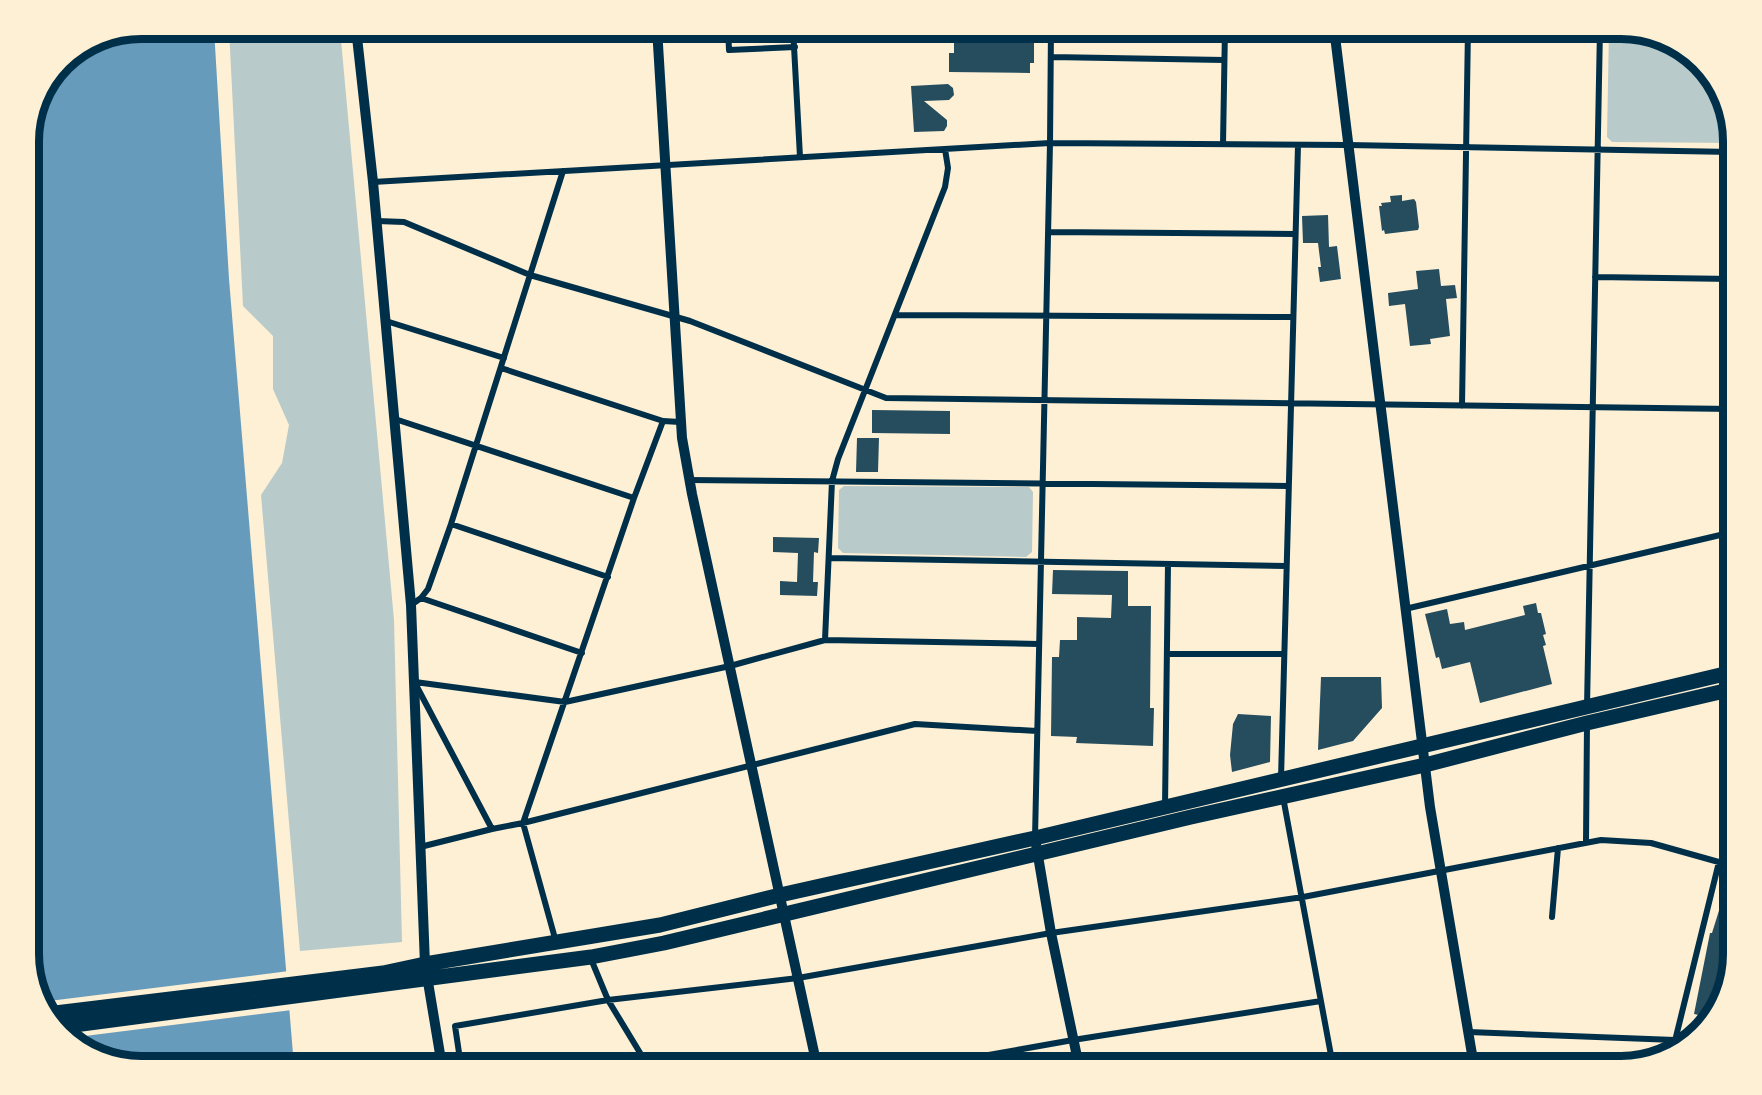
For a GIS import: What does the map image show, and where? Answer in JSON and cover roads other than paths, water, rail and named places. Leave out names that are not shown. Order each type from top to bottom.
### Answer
[{"type":"highway","points":[[69,1026],[383,979],[425,964],[660,926],[780,895],[1035,838],[1723,675]]},
{"type":"highway","points":[[58,1013],[383,979],[427,980],[591,957],[785,915],[1723,692]]},
{"type":"street","points":[[357,39],[377,221],[411,605],[425,964],[440,1056]]},
{"type":"street","points":[[658,39],[680,422],[689,480],[815,1056]]},
{"type":"street","points":[[728,39],[729,50],[795,47]]},
{"type":"street","points":[[794,39],[800,157]]},
{"type":"street","points":[[1051,39],[1035,838],[1051,933],[1077,1056]]},
{"type":"street","points":[[1223,144],[1224,39]]},
{"type":"street","points":[[1335,39],[1422,747],[1472,1056]]},
{"type":"street","points":[[1462,406],[1468,39]]},
{"type":"street","points":[[1587,707],[1599,39]]},
{"type":"street","points":[[1050,57],[1224,60]]},
{"type":"street","points":[[373,182],[1050,143],[1348,145],[1723,152]]},
{"type":"street","points":[[1281,779],[1298,145]]},
{"type":"street","points":[[825,640],[832,481],[838,459],[945,187],[948,168],[945,149]]},
{"type":"street","points":[[411,605],[428,589],[451,524],[563,171]]},
{"type":"street","points":[[377,221],[404,222],[530,275],[690,321],[886,398],[1723,409]]},
{"type":"street","points":[[1048,232],[1295,234]]},
{"type":"street","points":[[1595,277],[1723,279]]},
{"type":"street","points":[[896,315],[1293,317]]},
{"type":"street","points":[[386,321],[504,358]]},
{"type":"street","points":[[501,368],[663,422],[680,422]]},
{"type":"street","points":[[395,419],[634,498]]},
{"type":"street","points":[[556,942],[523,824],[634,498],[663,422]]},
{"type":"street","points":[[689,480],[1288,486]]},
{"type":"street","points":[[451,524],[608,577]]},
{"type":"street","points":[[1405,609],[1723,535]]},
{"type":"street","points":[[830,558],[1286,566]]},
{"type":"street","points":[[1165,807],[1168,564]]},
{"type":"street","points":[[421,598],[582,653]]},
{"type":"street","points":[[414,682],[565,702],[730,666],[825,640],[1039,644]]},
{"type":"street","points":[[1167,654],[1284,654]]},
{"type":"street","points":[[414,682],[492,830]]},
{"type":"street","points":[[1586,843],[1587,723]]},
{"type":"street","points":[[420,847],[523,824],[915,724],[1037,731]]},
{"type":"street","points":[[1283,797],[1331,1056]]},
{"type":"street","points":[[460,1056],[455,1026],[608,1000],[798,978],[1051,933],[1303,897],[1586,843],[1606,840],[1643,842],[1723,863]]},
{"type":"street","points":[[1552,917],[1558,848]]},
{"type":"street","points":[[1468,1032],[1675,1040],[1719,862]]},
{"type":"street","points":[[591,957],[608,1000],[642,1056]]},
{"type":"street","points":[[983,1056],[1321,1001]]},
{"type":"water","points":[[215,39],[229,279],[293,1056],[127,1055],[114,1053],[90,1042],[69,1026],[60,1016],[47,993],[42,981],[39,961],[39,134],[42,114],[49,96],[60,79],[84,56],[121,41]]}]
